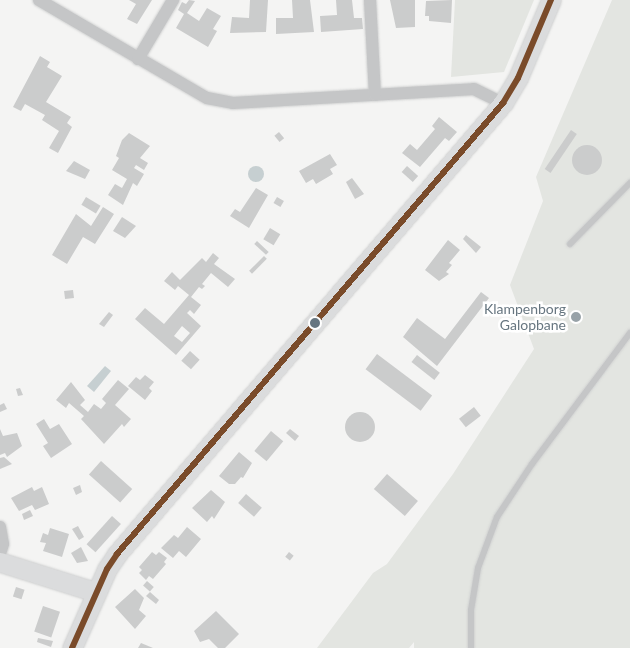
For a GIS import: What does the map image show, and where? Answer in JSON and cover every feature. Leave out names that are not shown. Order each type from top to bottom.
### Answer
[{"type":"street","points":[[39,0],[207,98],[233,103],[474,89],[503,103]]},
{"type":"street","points":[[138,59],[173,0]]},
{"type":"street","points":[[370,0],[375,95]]},
{"type":"street","points":[[72,648],[96,592],[117,554],[503,103],[518,78],[551,0]]},
{"type":"street","points":[[0,527],[3,544],[0,554]]},
{"type":"street","points":[[0,562],[96,592]]},
{"type":"lane","points":[[570,244],[630,183]]},
{"type":"lane","points":[[471,648],[471,610],[478,568],[497,517],[532,464],[630,333]]},
{"type":"shaded area","points":[[455,0],[534,0],[504,72],[451,77]]},
{"type":"shaded area","name":"Klampenborg Galopbane","points":[[612,0],[630,0],[630,648],[414,648],[414,642],[409,648],[317,648],[373,573],[387,564],[453,474],[534,349],[510,285],[543,201],[536,177]]},
{"type":"shaded area","points":[[253,166],[259,166],[264,171],[262,180],[253,182],[248,177],[248,171]]},
{"type":"shaded area","points":[[105,366],[111,371],[94,392],[87,386]]},
{"type":"building","points":[[129,0],[152,0],[137,24],[127,19],[136,4]]},
{"type":"building","points":[[189,0],[195,1],[187,13],[199,21],[207,8],[221,16],[213,29],[217,31],[208,47],[176,28],[184,14],[178,10],[182,2],[186,4]]},
{"type":"building","points":[[250,0],[268,0],[266,32],[230,33],[232,17],[249,18]]},
{"type":"building","points":[[292,0],[310,0],[314,32],[276,34],[276,18],[293,18]]},
{"type":"building","points":[[336,0],[352,0],[354,18],[362,18],[363,29],[321,32],[320,16],[337,15]]},
{"type":"building","points":[[390,0],[415,0],[415,27],[396,28]]},
{"type":"building","points":[[452,0],[451,23],[429,21],[429,16],[425,16],[426,1]]},
{"type":"building","points":[[40,56],[50,62],[47,67],[62,76],[46,102],[71,117],[67,123],[72,127],[58,153],[49,148],[59,131],[42,120],[45,115],[25,104],[21,111],[13,107]]},
{"type":"building","points":[[439,117],[457,132],[449,141],[445,138],[420,167],[402,153],[410,144],[417,150],[435,129],[432,126]]},
{"type":"building","points":[[571,130],[577,134],[551,173],[545,169]]},
{"type":"building","points":[[279,132],[284,138],[280,142],[274,136]]},
{"type":"building","points":[[129,133],[150,146],[140,158],[148,163],[144,170],[136,165],[134,168],[144,174],[137,186],[133,183],[123,205],[108,195],[115,184],[122,188],[127,179],[112,170],[119,158],[116,156],[122,140]]},
{"type":"building","points":[[587,145],[598,149],[602,160],[598,171],[587,175],[576,171],[572,160],[576,149]]},
{"type":"building","points":[[330,154],[337,165],[330,169],[333,174],[316,184],[313,179],[306,183],[299,171]]},
{"type":"building","points":[[74,161],[90,170],[85,179],[66,171]]},
{"type":"building","points":[[407,166],[418,176],[413,182],[402,172]]},
{"type":"building","points":[[352,178],[364,194],[355,199],[346,182]]},
{"type":"building","points":[[256,188],[268,195],[249,228],[230,216],[235,209],[240,212]]},
{"type":"building","points":[[86,197],[101,206],[96,213],[81,205]]},
{"type":"building","points":[[277,197],[284,201],[280,207],[274,203]]},
{"type":"building","points":[[103,207],[114,214],[95,244],[83,237],[67,264],[52,255],[76,214],[91,226]]},
{"type":"building","points":[[122,217],[136,226],[125,238],[113,231]]},
{"type":"building","points":[[270,228],[280,234],[274,245],[263,239]]},
{"type":"building","points":[[466,235],[481,247],[476,253],[463,239]]},
{"type":"building","points":[[448,240],[460,250],[449,263],[452,265],[446,272],[449,274],[439,281],[425,270]]},
{"type":"building","points":[[257,241],[269,252],[266,255],[254,244]]},
{"type":"building","points":[[213,253],[219,258],[214,264],[235,279],[228,287],[211,273],[202,284],[205,286],[202,289],[199,287],[191,297],[201,305],[194,314],[190,310],[187,313],[201,326],[176,355],[135,319],[145,308],[164,324],[189,295],[178,286],[175,290],[164,281],[172,272],[180,280],[202,258],[206,262]],"holes":[[[182,326],[190,333],[182,342],[174,336]]]},
{"type":"building","points":[[264,256],[267,259],[252,274],[249,271]]},
{"type":"building","points":[[73,290],[74,298],[65,299],[64,291]]},
{"type":"building","points":[[481,292],[489,298],[437,366],[403,337],[417,318],[445,339]]},
{"type":"building","points":[[109,312],[113,315],[104,327],[99,324]]},
{"type":"building","points":[[190,351],[200,360],[191,369],[181,361]]},
{"type":"building","points":[[377,354],[432,396],[421,411],[366,369]]},
{"type":"building","points":[[417,355],[440,373],[434,380],[411,362]]},
{"type":"building","points":[[145,375],[154,382],[149,388],[152,391],[145,400],[128,386],[136,377],[140,380]]},
{"type":"building","points":[[118,380],[129,389],[115,405],[131,419],[124,427],[122,424],[104,444],[81,419],[84,416],[69,403],[66,408],[56,400],[71,382],[85,400],[80,405],[88,412],[94,404],[101,409],[106,403],[102,399]]},
{"type":"building","points":[[20,388],[23,395],[18,396],[16,389]]},
{"type":"building","points":[[4,403],[7,409],[0,412],[0,405]]},
{"type":"building","points":[[474,407],[481,416],[466,427],[459,419]]},
{"type":"building","points":[[360,412],[371,416],[375,427],[371,438],[360,442],[349,438],[345,427],[349,416]]},
{"type":"building","points":[[44,419],[50,429],[59,424],[72,444],[51,458],[43,446],[48,443],[36,424]]},
{"type":"building","points":[[0,429],[3,436],[17,433],[22,446],[7,457],[5,453],[0,455]]},
{"type":"building","points":[[290,429],[299,436],[295,441],[286,433]]},
{"type":"building","points":[[271,431],[283,441],[267,461],[254,451]]},
{"type":"building","points":[[239,452],[252,463],[243,478],[241,477],[235,484],[229,484],[219,476]]},
{"type":"building","points":[[4,457],[12,464],[0,469],[0,458]]},
{"type":"building","points":[[101,461],[132,489],[120,502],[89,474]]},
{"type":"building","points":[[387,474],[418,501],[405,516],[374,489]]},
{"type":"building","points":[[80,485],[82,492],[76,495],[73,488]]},
{"type":"building","points":[[32,487],[34,491],[42,487],[49,504],[35,510],[32,505],[19,511],[11,498]]},
{"type":"building","points":[[211,490],[225,502],[214,519],[212,516],[207,522],[192,508]]},
{"type":"building","points":[[246,494],[262,508],[254,517],[238,503]]},
{"type":"building","points":[[30,510],[33,516],[24,520],[22,514]]},
{"type":"building","points":[[112,516],[121,524],[95,552],[87,544]]},
{"type":"building","points":[[78,526],[84,537],[79,540],[72,529]]},
{"type":"building","points":[[187,527],[201,539],[186,557],[179,551],[173,558],[161,548],[174,535],[178,538]]},
{"type":"building","points":[[50,528],[69,534],[62,557],[43,551],[46,543],[40,542],[43,533],[48,535]]},
{"type":"building","points":[[81,547],[88,561],[77,563],[71,553]]},
{"type":"building","points":[[152,552],[156,555],[159,552],[167,558],[164,562],[166,564],[153,579],[149,576],[146,580],[139,573],[142,570],[139,567]]},
{"type":"building","points":[[289,552],[294,556],[290,560],[285,557]]},
{"type":"building","points":[[147,581],[154,587],[150,591],[143,586]]},
{"type":"building","points":[[16,587],[25,590],[21,599],[13,597]]},
{"type":"building","points":[[135,589],[144,598],[139,610],[146,616],[135,629],[115,607]]},
{"type":"building","points":[[150,592],[159,600],[156,604],[146,596]]},
{"type":"building","points":[[43,606],[60,612],[51,637],[34,632]]},
{"type":"building","points":[[216,611],[239,634],[225,648],[218,648],[209,639],[200,642],[194,631]]},
{"type":"building","points":[[38,638],[53,641],[51,647],[37,642]]},
{"type":"building","points":[[141,643],[153,648],[138,648]]},
{"type":"transit line","points":[[72,648],[107,569],[117,554],[503,103],[518,78],[551,0]]},
{"type":"place","name":"Klampenborg Galopbane","points":[[576,317]]}]
